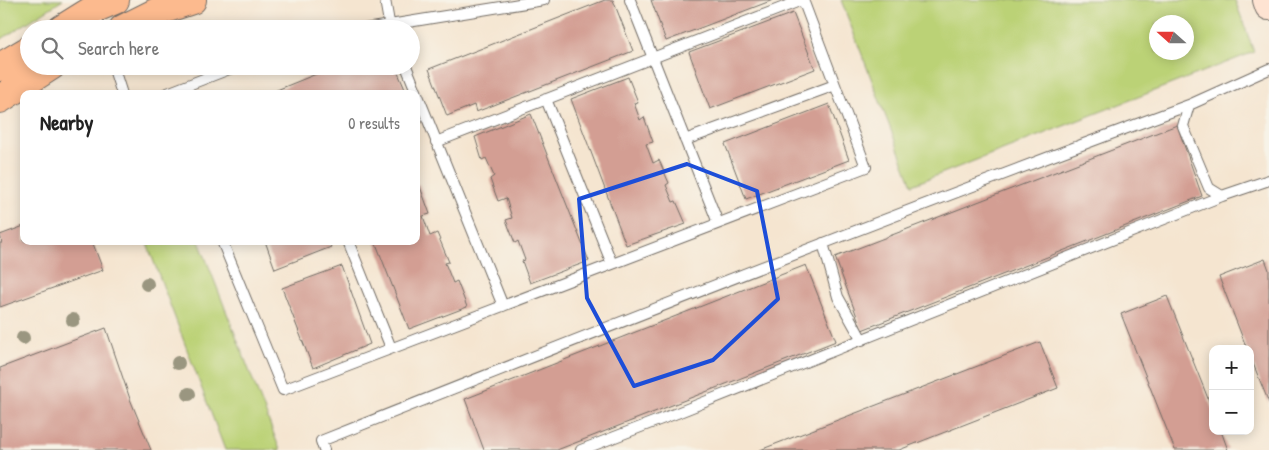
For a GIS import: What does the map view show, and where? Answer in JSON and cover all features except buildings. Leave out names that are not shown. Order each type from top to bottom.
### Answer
[{"type":"main road","points":[[142,20],[159,11],[192,0]]},
{"type":"main road","points":[[79,20],[100,9]]},
{"type":"main road","points":[[0,67],[20,55]]},
{"type":"main road","points":[[0,100],[38,75]]},
{"type":"street","points":[[1267,0],[1269,6]]},
{"type":"lane","points":[[385,0],[388,20]]},
{"type":"lane","points":[[420,21],[544,0]]},
{"type":"lane","points":[[630,0],[718,223]]},
{"type":"lane","points":[[224,245],[283,390],[866,167],[802,0],[436,142]]},
{"type":"lane","points":[[324,450],[321,441],[823,243],[1017,168],[1189,105],[1269,69]]},
{"type":"lane","points":[[116,75],[121,90]]},
{"type":"lane","points":[[175,90],[214,75]]},
{"type":"lane","points":[[409,75],[413,90]]},
{"type":"lane","points":[[686,140],[835,85]]},
{"type":"lane","points":[[546,100],[612,264]]},
{"type":"lane","points":[[1189,105],[1183,126],[1209,188],[1222,196]]},
{"type":"lane","points":[[420,112],[436,142],[503,306]]},
{"type":"lane","points":[[581,450],[1222,196],[1269,180]]},
{"type":"lane","points":[[823,243],[838,297],[862,340]]},
{"type":"lane","points":[[350,245],[391,348]]},
{"type":"highlighted area","points":[[687,164],[757,191],[778,299],[713,360],[634,386],[587,298],[579,199]]},
{"type":"green space","points":[[0,0],[63,0],[32,20],[20,20],[20,27],[0,40]]},
{"type":"green space","points":[[841,0],[1235,0],[1254,52],[912,185]]},
{"type":"green space","points":[[148,245],[201,245],[280,450],[225,450]]}]
